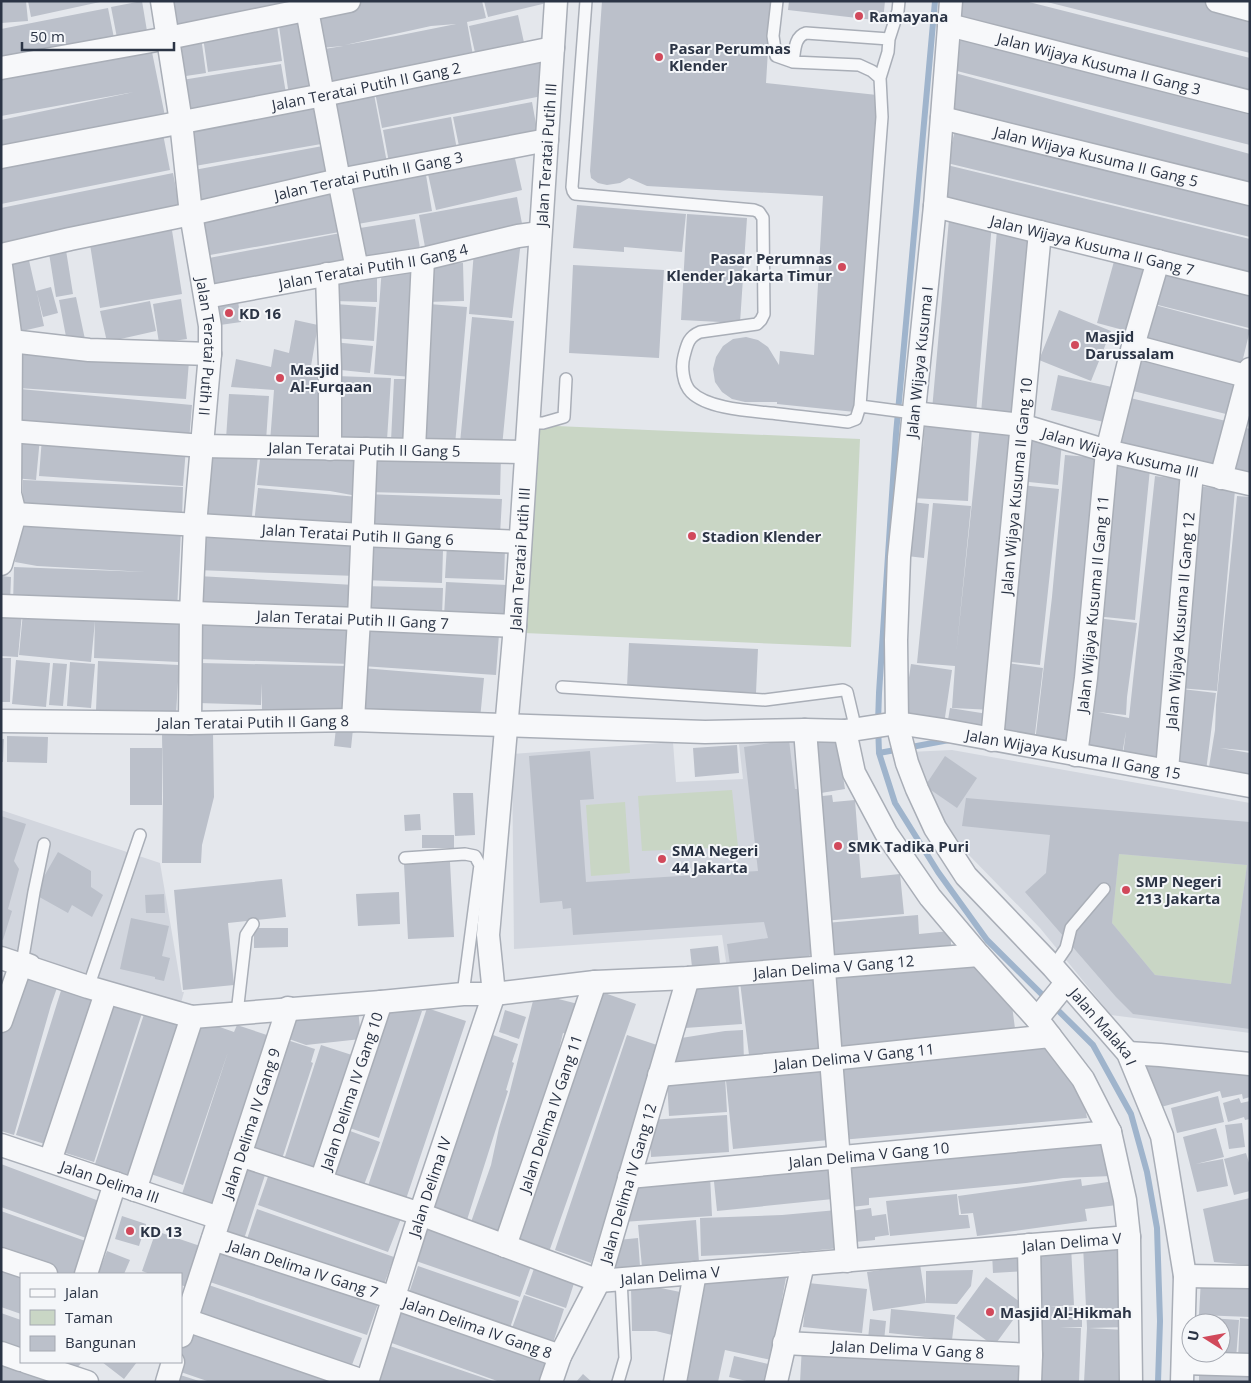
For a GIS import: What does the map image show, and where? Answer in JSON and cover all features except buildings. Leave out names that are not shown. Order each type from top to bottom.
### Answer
[{"type":"street","name":"Jalan Teratai Putih II","points":[[162,1],[181,122],[191,214],[210,326],[210,354],[195,525],[191,614],[190,723]]},
{"type":"street","points":[[1,68],[168,38],[349,1]]},
{"type":"street","name":"Jalan Teratai Putih III","points":[[494,994],[488,935],[515,626],[556,1]]},
{"type":"street","name":"Jalan Wijaya Kusuma I","points":[[892,723],[899,557],[908,412],[935,206],[950,1]]},
{"type":"street","points":[[1217,1],[1250,10]]},
{"type":"street","points":[[307,10],[357,269]]},
{"type":"street","name":"Jalan Wijaya Kusuma II Gang 3","points":[[949,25],[1250,102]]},
{"type":"street","name":"Jalan Teratai Putih II Gang 2","points":[[1,157],[323,95],[553,48]]},
{"type":"street","name":"Jalan Wijaya Kusuma II Gang 5","points":[[942,118],[1250,194]]},
{"type":"street","name":"Jalan Teratai Putih II Gang 3","points":[[1,255],[70,238],[191,214],[339,180],[546,140]]},
{"type":"street","name":"Jalan Wijaya Kusuma II Gang 7","points":[[935,206],[1250,284]]},
{"type":"street","name":"Jalan Wijaya Kusuma II Gang 10","points":[[992,740],[1040,232]]},
{"type":"street","name":"Jalan Teratai Putih II Gang 4","points":[[206,297],[327,274],[423,259],[518,236],[540,233]]},
{"type":"street","points":[[414,449],[423,259]]},
{"type":"street","name":"Jalan Wijaya Kusuma II Gang 11","points":[[1076,755],[1086,678],[1107,451],[1133,346],[1158,261]]},
{"type":"street","points":[[1,266],[10,431],[10,494],[1,564]]},
{"type":"street","points":[[327,274],[330,449]]},
{"type":"street","points":[[6,342],[89,350],[210,354]]},
{"type":"street","points":[[1133,346],[1249,374],[1221,478]]},
{"type":"street","name":"Jalan Wijaya Kusuma III","points":[[908,412],[1021,424],[1107,451],[1250,484]]},
{"type":"street","name":"Jalan Teratai Putih II Gang 5","points":[[10,431],[203,446],[526,452]]},
{"type":"street","points":[[353,720],[366,449]]},
{"type":"street","name":"Jalan Wijaya Kusuma II Gang 12","points":[[1167,770],[1192,472]]},
{"type":"street","name":"Jalan Teratai Putih II Gang 6","points":[[8,512],[362,535],[520,542]]},
{"type":"street","name":"Jalan Teratai Putih II Gang 7","points":[[1,606],[515,626]]},
{"type":"street","name":"Jalan Teratai Putih II Gang 8","points":[[1,721],[190,723],[353,720],[507,725]]},
{"type":"street","points":[[507,725],[705,732],[855,730],[892,723]]},
{"type":"street","name":"Jalan Wijaya Kusuma II Gang 15","points":[[892,723],[942,730],[1250,786]]},
{"type":"street","name":"Jalan Malaka I","points":[[892,723],[934,828],[966,876],[1128,1053],[1162,1136],[1185,1276],[1182,1372]]},
{"type":"street","points":[[805,730],[847,1261]]},
{"type":"street","name":"Jalan Delima V","points":[[599,1281],[1129,1237],[1125,1200],[1110,1132],[1083,1079],[1044,1022],[979,955],[930,897],[886,833],[854,773],[855,730]]},
{"type":"street","name":"Jalan Delima V Gang 12","points":[[688,978],[979,955]]},
{"type":"street","points":[[1,1021],[11,961],[197,1017],[463,994],[494,994],[595,982],[688,978]]},
{"type":"street","name":"Jalan Delima IV Gang 12","points":[[551,1382],[560,1356],[599,1281],[688,978]]},
{"type":"street","points":[[1044,1022],[1060,979]]},
{"type":"street","name":"Jalan Delima IV Gang 11","points":[[505,1246],[595,982]]},
{"type":"street","points":[[50,1161],[98,986]]},
{"type":"street","name":"Jalan Delima IV","points":[[367,1382],[420,1214],[494,994]]},
{"type":"street","name":"Jalan Delima IV Gang 10","points":[[321,1181],[381,1002]]},
{"type":"street","name":"Jalan Delima IV Gang 9","points":[[184,1328],[288,1008]]},
{"type":"street","points":[[86,1273],[197,1017]]},
{"type":"street","name":"Jalan Delima V Gang 11","points":[[659,1075],[831,1059],[1044,1022]]},
{"type":"street","points":[[1128,1053],[1250,1064]]},
{"type":"street","name":"Jalan Delima V Gang 10","points":[[629,1177],[1110,1132]]},
{"type":"street","name":"Jalan Delima III","points":[[1,1145],[219,1218]]},
{"type":"street","name":"Jalan Delima IV Gang 10","points":[[240,1155],[420,1214]]},
{"type":"street","points":[[420,1214],[599,1281]]},
{"type":"street","points":[[1129,1237],[1131,1382]]},
{"type":"street","name":"Jalan Delima IV Gang 7","points":[[213,1239],[394,1298]]},
{"type":"street","points":[[1029,1245],[1030,1382]]},
{"type":"street","points":[[1,1259],[43,1273]]},
{"type":"street","points":[[776,1382],[802,1264]]},
{"type":"street","points":[[675,1382],[696,1273]]},
{"type":"street","points":[[1185,1276],[1250,1277]]},
{"type":"street","name":"Jalan Delima IV Gang 8","points":[[394,1298],[560,1356]]},
{"type":"street","points":[[184,1328],[192,1322],[367,1382]]},
{"type":"street","name":"Jalan Delima V Gang 8","points":[[784,1343],[1031,1355]]},
{"type":"street","points":[[1,1353],[20,1360]]},
{"type":"street","points":[[34,1363],[56,1366],[88,1382]]},
{"type":"street","points":[[167,1382],[173,1363]]},
{"type":"street","points":[[1182,1372],[1250,1365]]},
{"type":"lane","points":[[586,1],[573,191],[576,194],[754,210],[759,212],[763,218],[764,314],[756,324],[700,332],[693,335],[687,344],[683,362],[685,385],[692,393],[703,400],[726,408],[848,422],[856,419],[860,406],[882,117],[880,78],[888,52],[889,39],[898,11],[899,1]]},
{"type":"lane","points":[[776,1],[773,36],[776,56],[793,62],[859,65],[872,71],[880,78]]},
{"type":"lane","points":[[793,62],[797,39],[801,34],[889,39]]},
{"type":"lane","points":[[528,423],[543,423],[564,417],[566,379]]},
{"type":"lane","points":[[860,406],[908,412]]},
{"type":"lane","points":[[562,687],[765,700],[843,690],[847,692],[855,730]]},
{"type":"lane","points":[[44,844],[23,957],[98,986],[140,835]]},
{"type":"lane","points":[[405,858],[464,854],[475,856],[480,865],[463,994]]},
{"type":"lane","points":[[1060,979],[1071,928],[1104,889]]},
{"type":"lane","points":[[237,1013],[246,935],[253,924]]},
{"type":"lane","points":[[618,1382],[625,1358],[621,1280]]},
{"type":"shaded area","name":"SMA Negeri 44 Jakarta","points":[[797,737],[821,967],[728,975],[722,935],[514,949],[512,754],[673,742],[676,782],[743,779],[739,744]]},
{"type":"shaded area","name":"SMP Negeri 213 Jakarta","points":[[952,750],[1250,803],[1250,1033],[1111,1015],[1040,928],[966,852],[921,788],[909,752]]},
{"type":"shaded area","points":[[1,810],[160,863],[182,992],[184,992],[181,1003],[1,947]]},
{"type":"green space","name":"Stadion Klender","points":[[533,425],[860,439],[851,647],[524,633]]},
{"type":"green space","points":[[732,790],[738,847],[642,851],[638,796]]},
{"type":"green space","points":[[625,802],[630,873],[591,876],[586,805]]},
{"type":"green space","points":[[1119,854],[1247,865],[1231,984],[1155,975],[1112,923]]},
{"type":"waterway","points":[[935,1],[896,434],[879,693],[879,753],[895,803],[938,872],[987,940],[1093,1045],[1131,1114],[1147,1172],[1157,1228],[1160,1321],[1158,1382]]},
{"type":"waterway","points":[[879,753],[949,740]]},
{"type":"place","name":"Ramayana","points":[[859,16]]},
{"type":"place","name":"Pasar Perumnas Klender","points":[[659,57]]},
{"type":"place","name":"Pasar Perumnas Klender Jakarta Timur","points":[[842,267]]},
{"type":"place","name":"KD 16","points":[[229,313]]},
{"type":"place","name":"Masjid Darussalam","points":[[1075,345]]},
{"type":"place","name":"Masjid Al-Furqaan","points":[[280,378]]},
{"type":"place","name":"Stadion Klender","points":[[692,536]]},
{"type":"place","name":"SMK Tadika Puri","points":[[838,846]]},
{"type":"place","name":"SMA Negeri 44 Jakarta","points":[[662,859]]},
{"type":"place","name":"SMP Negeri 213 Jakarta","points":[[1126,890]]},
{"type":"place","name":"KD 13","points":[[130,1231]]},
{"type":"place","name":"Masjid Al-Hikmah","points":[[990,1312]]}]
